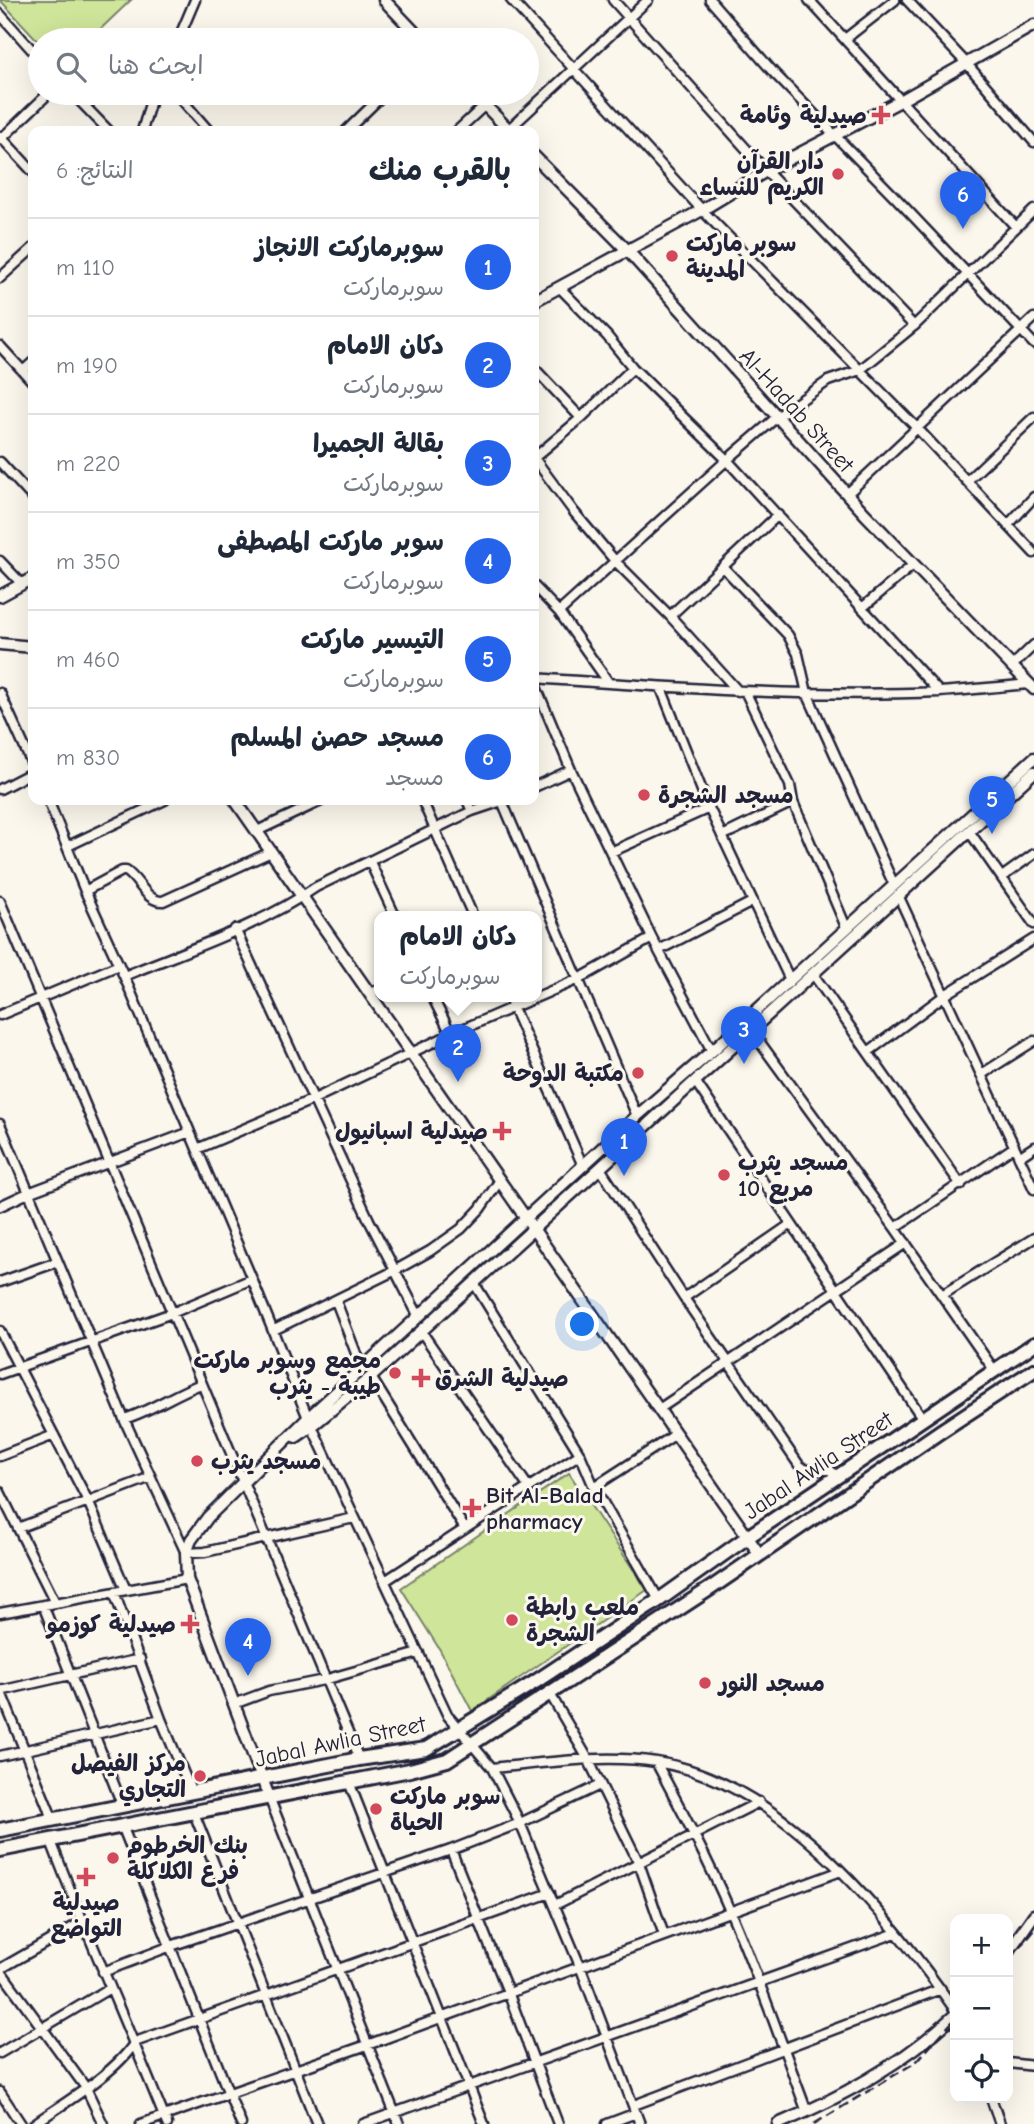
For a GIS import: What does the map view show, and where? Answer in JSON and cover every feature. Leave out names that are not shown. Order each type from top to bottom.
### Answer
[{"type":"main road","name":"Jabal Awlia Street","points":[[0,1830],[359,1759],[426,1749],[535,1682],[659,1600],[749,1536],[1034,1344]]},
{"type":"main road","name":"Jabal Awlia Street","points":[[0,1850],[123,1828],[440,1762],[550,1694],[1034,1370]]},
{"type":"street","points":[[183,28],[195,0]]},
{"type":"street","points":[[384,0],[411,28]]},
{"type":"street","points":[[511,0],[537,28]]},
{"type":"street","points":[[613,0],[766,171],[914,326]]},
{"type":"street","points":[[539,102],[648,0]]},
{"type":"street","points":[[710,0],[832,135],[896,198],[1034,344]]},
{"type":"street","points":[[809,0],[1016,227]]},
{"type":"street","points":[[845,39],[895,0]]},
{"type":"street","points":[[907,0],[1034,142]]},
{"type":"street","points":[[0,14],[28,46]]},
{"type":"street","points":[[539,299],[702,210],[766,171],[1033,27]]},
{"type":"street","points":[[539,30],[702,210],[917,428],[1034,553]]},
{"type":"street","points":[[28,167],[0,138],[36,105]]},
{"type":"street","points":[[84,105],[104,126]]},
{"type":"street","points":[[143,126],[150,105]]},
{"type":"street","points":[[186,105],[205,126]]},
{"type":"street","points":[[351,126],[373,105]]},
{"type":"street","points":[[462,126],[485,105],[505,126]]},
{"type":"street","points":[[513,126],[536,105]]},
{"type":"street","name":"Al-Hadab Street","points":[[539,161],[627,250],[847,494],[1031,687]]},
{"type":"street","points":[[559,612],[778,417],[828,381],[860,370],[914,326],[1034,210]]},
{"type":"street","points":[[0,278],[28,253]]},
{"type":"street","points":[[559,288],[607,336],[633,368],[727,460],[939,692]]},
{"type":"street","points":[[847,494],[1034,318]]},
{"type":"street","points":[[0,346],[28,376]]},
{"type":"street","points":[[23,371],[28,366]]},
{"type":"street","points":[[539,454],[582,418],[633,368]]},
{"type":"street","points":[[539,373],[582,418]]},
{"type":"street","points":[[967,481],[1034,418]]},
{"type":"street","points":[[0,461],[28,492]]},
{"type":"street","points":[[539,465],[574,512],[617,562],[742,691],[790,785],[793,802],[846,927]]},
{"type":"street","points":[[1008,525],[1034,497]]},
{"type":"street","points":[[670,616],[778,516]]},
{"type":"street","points":[[0,561],[22,584]]},
{"type":"street","points":[[862,608],[914,565]]},
{"type":"street","points":[[723,567],[788,635],[798,654],[807,693],[1034,1189]]},
{"type":"street","points":[[0,596],[28,581]]},
{"type":"street","points":[[539,591],[559,612],[609,683]]},
{"type":"street","points":[[0,644],[28,647]]},
{"type":"street","points":[[1012,666],[1034,645]]},
{"type":"street","points":[[539,680],[807,693],[939,692],[1031,687]]},
{"type":"street","points":[[661,688],[709,808],[790,980]]},
{"type":"street","points":[[0,693],[28,755]]},
{"type":"street","points":[[539,704],[652,938],[712,1051]]},
{"type":"street","points":[[186,1553],[191,1540],[208,1517],[286,1442],[366,1373],[421,1331],[813,974],[1034,758]]},
{"type":"street","points":[[539,785],[571,770]]},
{"type":"street","points":[[366,1373],[419,1317],[846,927],[969,831],[1034,772]]},
{"type":"street","points":[[0,789],[28,775]]},
{"type":"street","points":[[722,836],[793,802]]},
{"type":"street","points":[[50,805],[274,1330],[310,1422],[448,1716],[492,1768],[520,1823],[580,1966],[640,2124]]},
{"type":"street","points":[[68,846],[154,805]]},
{"type":"street","points":[[239,805],[302,897],[374,992]]},
{"type":"street","points":[[257,831],[312,805]]},
{"type":"street","points":[[424,805],[471,911]]},
{"type":"street","points":[[469,805],[472,811]]},
{"type":"street","points":[[124,976],[235,929],[436,828],[489,805]]},
{"type":"street","points":[[506,805],[637,1116]]},
{"type":"street","points":[[611,852],[709,808]]},
{"type":"street","points":[[969,831],[1034,924]]},
{"type":"street","points":[[85,891],[126,871],[151,898],[163,901],[271,852]]},
{"type":"street","points":[[1002,877],[1034,855]]},
{"type":"street","points":[[370,862],[393,911]]},
{"type":"street","points":[[0,901],[359,1759]]},
{"type":"street","points":[[659,950],[752,902]]},
{"type":"street","points":[[235,929],[369,1220],[419,1317]]},
{"type":"street","points":[[542,995],[579,979],[652,938]]},
{"type":"street","points":[[868,1052],[945,995],[1034,939]]},
{"type":"street","points":[[0,1016],[119,965]]},
{"type":"street","points":[[813,974],[961,1185]]},
{"type":"street","points":[[380,1002],[410,1053],[534,1227],[760,1555]]},
{"type":"street","points":[[435,1002],[451,1034]]},
{"type":"street","points":[[510,1002],[583,1167]]},
{"type":"street","points":[[197,1149],[527,1002]]},
{"type":"street","points":[[751,1030],[906,1243],[994,1370]]},
{"type":"street","points":[[982,1074],[1034,1041]]},
{"type":"street","points":[[695,1081],[923,1419]]},
{"type":"street","points":[[0,1124],[124,1419],[186,1553],[187,1579],[399,2124]]},
{"type":"street","points":[[0,1206],[190,1132]]},
{"type":"street","points":[[895,1228],[1014,1147]]},
{"type":"street","points":[[1019,1157],[1034,1147]]},
{"type":"street","points":[[600,1168],[684,1298],[799,1465],[806,1469],[830,1470],[838,1477]]},
{"type":"street","points":[[274,1330],[396,1270],[461,1229],[480,1209],[500,1180]]},
{"type":"street","points":[[684,1298],[792,1224]]},
{"type":"street","points":[[942,1295],[1034,1238]]},
{"type":"street","points":[[659,1409],[906,1243]]},
{"type":"street","points":[[0,1282],[57,1262]]},
{"type":"street","points":[[0,1374],[172,1313],[252,1279]]},
{"type":"street","points":[[474,1283],[580,1454],[594,1487],[659,1600]]},
{"type":"street","points":[[336,1301],[366,1373],[465,1529]]},
{"type":"street","points":[[0,1331],[88,1501],[126,1590]]},
{"type":"street","points":[[421,1331],[529,1488]]},
{"type":"street","points":[[124,1419],[138,1415],[201,1384]]},
{"type":"street","points":[[594,1487],[676,1434]]},
{"type":"street","points":[[0,1456],[54,1435]]},
{"type":"street","points":[[385,1581],[580,1454]]},
{"type":"street","points":[[18,1528],[151,1477]]},
{"type":"street","points":[[0,1492],[55,1602]]},
{"type":"street","points":[[186,1553],[354,1518]]},
{"type":"street","points":[[0,1614],[187,1579]]},
{"type":"street","points":[[114,1592],[161,1719],[192,1793]]},
{"type":"street","points":[[43,1605],[123,1807]]},
{"type":"street","points":[[234,1704],[269,1691],[324,1680],[419,1653]]},
{"type":"street","points":[[53,1820],[0,1691],[140,1659]]},
{"type":"street","points":[[550,1694],[588,1759],[639,1863],[664,1935]]},
{"type":"street","points":[[0,1756],[161,1719]]},
{"type":"street","points":[[492,1768],[588,1759],[656,1762],[690,1770],[760,1802],[841,1871],[896,1933],[950,2004]]},
{"type":"street","points":[[656,1762],[730,1910],[784,2049],[802,2117]]},
{"type":"street","points":[[349,1782],[484,2124]]},
{"type":"street","points":[[103,1972],[451,1850],[520,1823],[600,1785]]},
{"type":"street","points":[[555,1905],[760,1802]]},
{"type":"street","points":[[194,1812],[317,2124]]},
{"type":"street","points":[[123,1828],[241,2124]]},
{"type":"street","points":[[51,1841],[165,2120]]},
{"type":"street","points":[[451,1850],[558,2124]]},
{"type":"street","points":[[141,2124],[165,2120],[228,2092],[367,2045],[841,1871]]},
{"type":"street","points":[[34,2124],[86,2088],[121,2059],[135,2042],[550,1893]]},
{"type":"street","points":[[1013,1945],[1034,1915]]},
{"type":"street","points":[[82,1922],[0,1970],[86,2088],[103,2124]]},
{"type":"street","points":[[363,2124],[896,1933]]},
{"type":"street","points":[[0,2053],[110,1988]]},
{"type":"street","points":[[607,2124],[635,2109],[941,1989]]},
{"type":"street","points":[[778,2124],[802,2117],[905,2057],[950,2016]]},
{"type":"street","points":[[1013,2064],[1034,2066]]},
{"type":"street","points":[[0,2092],[22,2124]]},
{"type":"street","points":[[993,2103],[1000,2124]]},
{"type":"green space","points":[[0,0],[131,0],[102,28],[28,30]]},
{"type":"green space","name":"ملعب رابطة الشجرة","points":[[569,1473],[647,1590],[472,1711],[440,1650],[401,1588]]},
{"type":"railway","points":[[1013,1954],[1034,1930]]},
{"type":"railway","points":[[814,2124],[916,2062],[950,2025]]},
{"type":"place","name":"صيدلية وئامة","points":[[881,115]]},
{"type":"place","name":"دار القرآن الكريم للنساء","points":[[838,174]]},
{"type":"place","name":"مسجد حصن المسلم","points":[[963,229]]},
{"type":"place","name":"سوبر ماركت المدينة","points":[[672,256]]},
{"type":"place","name":"مسجد الشجرة","points":[[644,795]]},
{"type":"place","name":"التيسير ماركت","points":[[992,834]]},
{"type":"place","name":"بقالة الجميرا","points":[[744,1064]]},
{"type":"place","name":"مكتبة الدوحة","points":[[638,1073]]},
{"type":"place","name":"دكان الامام","points":[[458,1082]]},
{"type":"place","name":"صيدلية اسبانيول","points":[[502,1131]]},
{"type":"place","name":"مسجد يثرب مربع 10","points":[[724,1175]]},
{"type":"place","name":"سوبرماركت الانجاز","points":[[624,1176]]},
{"type":"place","name":"مجمع وسوبر ماركت طيبة - يثرب","points":[[395,1373]]},
{"type":"place","name":"صيدلية الشرق","points":[[421,1378]]},
{"type":"place","name":"مسجد يثرب","points":[[197,1461]]},
{"type":"place","name":"Bit Al-Balad pharmacy","points":[[472,1508]]},
{"type":"place","name":"ملعب رابطة الشجرة","points":[[512,1620]]},
{"type":"place","name":"صيدلية كوزمو","points":[[190,1624]]},
{"type":"place","name":"سوبر ماركت المصطفى","points":[[248,1676]]},
{"type":"place","name":"مسجد النور","points":[[705,1683]]},
{"type":"place","name":"مركز الفيصل التجاري","points":[[200,1776]]},
{"type":"place","name":"سوبر ماركت الحياة","points":[[376,1809]]},
{"type":"place","name":"بنك الخرطوم فرع الكلاكلة","points":[[113,1858]]},
{"type":"place","name":"صيدلية التواضع","points":[[86,1877]]}]
